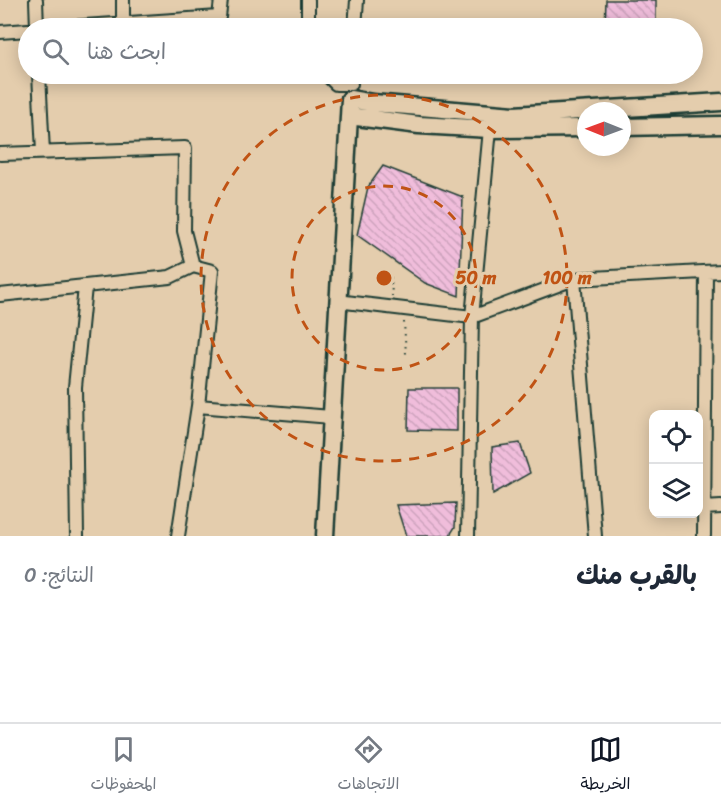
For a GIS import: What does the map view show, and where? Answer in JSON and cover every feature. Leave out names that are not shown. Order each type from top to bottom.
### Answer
[{"type":"street","points":[[36,0],[37,18]]},
{"type":"street","points":[[123,0],[123,18]]},
{"type":"street","points":[[205,18],[219,17],[221,0]]},
{"type":"street","points":[[308,0],[308,18]]},
{"type":"street","points":[[356,18],[357,0]]},
{"type":"street","points":[[0,32],[18,31]]},
{"type":"street","points":[[40,84],[43,152]]},
{"type":"street","points":[[336,84],[350,93],[419,125],[490,129],[577,128]]},
{"type":"street","points":[[350,93],[373,103],[514,115],[721,102]]},
{"type":"street","points":[[325,536],[350,93]]},
{"type":"street","points":[[631,127],[721,125]]},
{"type":"street","points":[[468,536],[472,317],[490,129]]},
{"type":"street","points":[[0,154],[185,148],[184,231],[193,266]]},
{"type":"street","points":[[0,295],[170,277],[193,266],[212,271],[198,406],[178,536]]},
{"type":"street","points":[[338,301],[472,317],[574,279],[721,271]]},
{"type":"street","points":[[704,536],[706,272]]},
{"type":"street","points":[[574,279],[596,536]]},
{"type":"street","points":[[77,536],[75,387],[85,287]]},
{"type":"street","points":[[198,406],[331,417]]},
{"type":"street","points":[[704,508],[721,507]]},
{"type":"path","points":[[391,277],[406,354]]},
{"type":"building","points":[[606,0],[656,0],[656,18],[605,18]]},
{"type":"building","points":[[383,166],[463,197],[459,296],[425,283],[357,235],[368,187]]},
{"type":"building","points":[[409,388],[457,388],[457,431],[408,430]]},
{"type":"building","points":[[520,443],[530,473],[493,494],[492,447]]},
{"type":"building","points":[[456,503],[455,527],[450,535],[439,536],[406,536],[396,505]]}]
